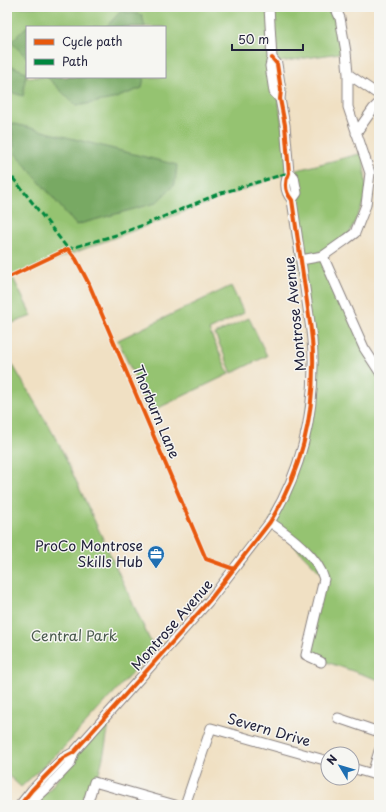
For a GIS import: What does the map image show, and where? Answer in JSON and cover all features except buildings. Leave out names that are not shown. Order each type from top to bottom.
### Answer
[{"type":"street","name":"Montrose Avenue","points":[[20,805],[32,790],[63,758],[74,752],[209,601],[270,522],[285,495],[301,455],[308,426],[312,396],[313,364],[311,337],[292,200],[297,193],[294,177],[289,173],[285,125],[280,99],[274,92],[270,66],[272,58],[269,7]]},
{"type":"street","points":[[301,260],[323,256],[355,233],[366,206],[370,173],[348,107],[346,52],[340,18],[336,7]]},
{"type":"street","points":[[348,74],[379,95]]},
{"type":"street","points":[[356,133],[379,103]]},
{"type":"street","points":[[323,256],[364,348],[379,371]]},
{"type":"street","points":[[270,522],[302,547],[321,569],[324,579],[306,655],[321,662]]},
{"type":"street","points":[[338,718],[379,732]]},
{"type":"street","name":"Severn Drive","points":[[185,805],[211,728],[320,759]]},
{"type":"street","points":[[360,770],[376,775],[379,751]]},
{"type":"street","name":"Montrose Avenue","points":[[29,805],[70,764],[74,752]]},
{"type":"street","points":[[87,805],[94,782],[175,805]]},
{"type":"green space","points":[[7,7],[333,7],[346,52],[273,63],[289,172],[363,153],[367,195],[347,239],[303,260],[323,256],[348,314],[379,363],[379,680],[306,655],[323,575],[270,522],[301,455],[313,365],[288,173],[12,276],[32,316],[7,325]]},
{"type":"green space","points":[[121,11],[142,15],[145,26],[107,26]]},
{"type":"green space","points":[[26,27],[26,57],[11,42]]},
{"type":"green space","points":[[7,64],[26,72],[23,96],[7,91]]},
{"type":"green space","points":[[48,78],[144,78],[142,88],[113,99],[76,106]]},
{"type":"green space","points":[[11,123],[177,165],[175,184],[156,203],[76,225],[15,153]]},
{"type":"green space","points":[[231,286],[244,313],[209,330],[229,374],[150,412],[118,340]]},
{"type":"green space","points":[[249,318],[267,356],[232,373],[215,334]]},
{"type":"green space","name":"Central Park","points":[[7,355],[58,442],[154,649],[65,746],[21,787],[7,774]]},
{"type":"green space","points":[[110,713],[102,759],[89,805],[27,805],[48,791]]},
{"type":"marked path","points":[[7,171],[68,249],[116,235],[218,194],[288,173]]},
{"type":"cycle path","points":[[20,805],[32,790],[63,758],[74,752],[209,601],[270,522],[289,486],[296,466],[307,427],[310,407],[313,350],[292,200],[286,187],[286,180],[289,173],[285,125],[280,99],[281,90],[277,64],[272,58]]},
{"type":"cycle path","name":"Thorburn Lane","points":[[7,278],[68,249],[76,259],[89,284],[206,559],[234,569]]},
{"type":"place","name":"ProCo Montrose Skills Hub","points":[[156,569]]}]
